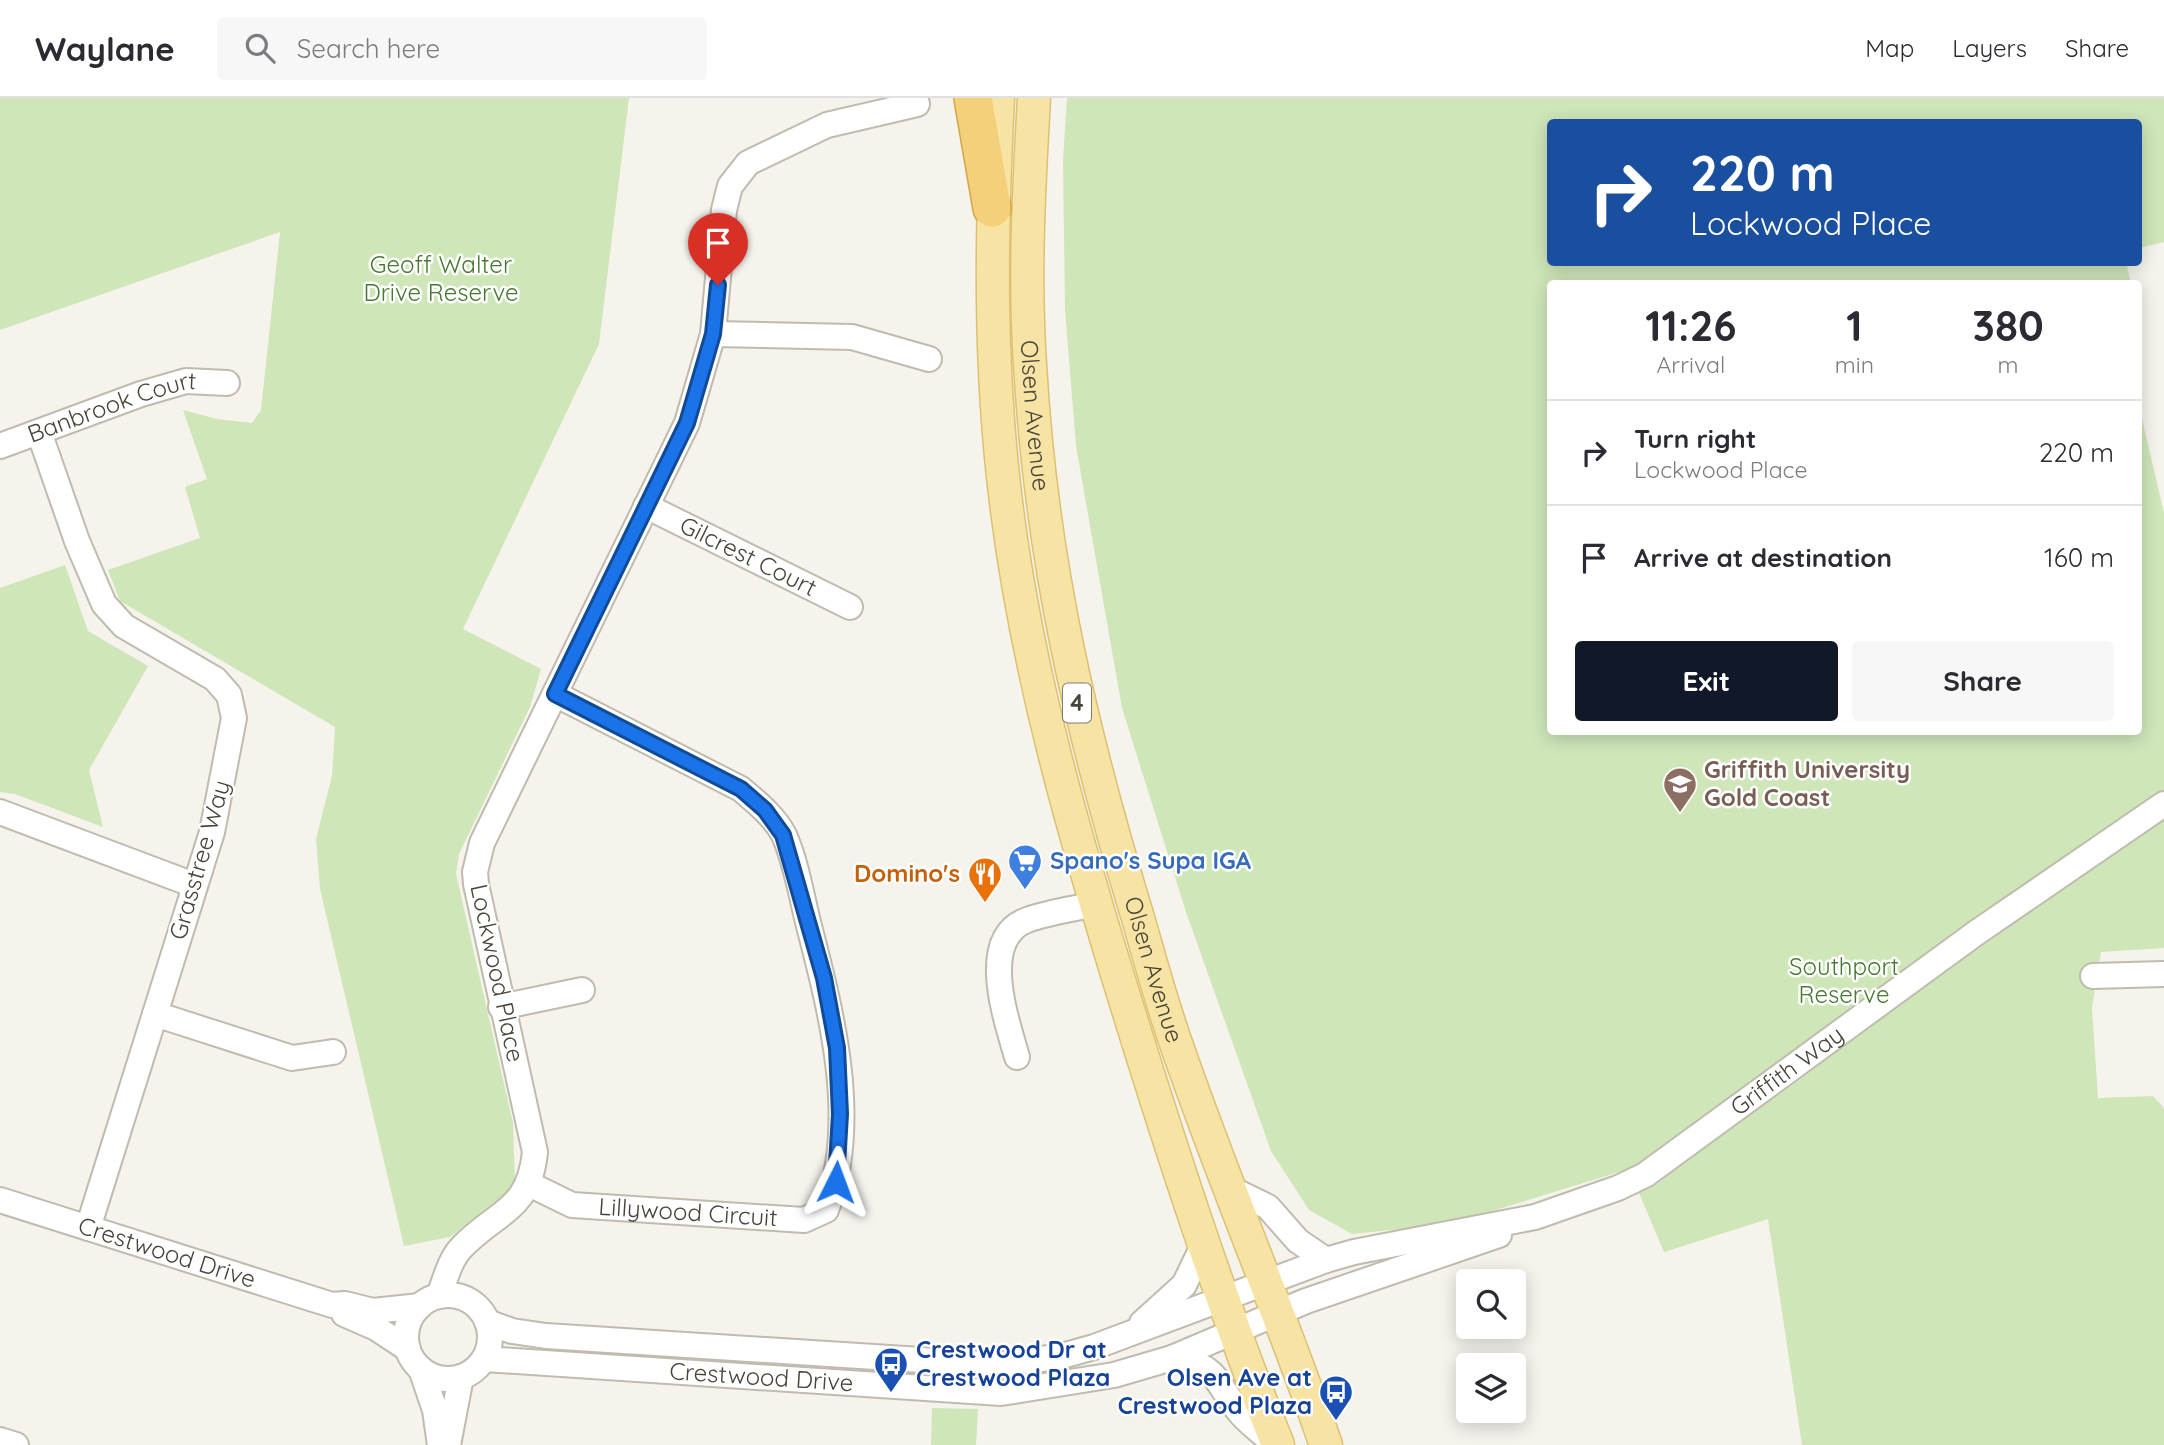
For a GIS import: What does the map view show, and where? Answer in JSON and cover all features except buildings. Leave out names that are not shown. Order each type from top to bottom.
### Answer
[{"type":"highway","points":[[973,98],[992,208]]},
{"type":"main road","name":"Olsen Avenue","points":[[998,98],[992,208],[995,375],[1014,564],[1055,764],[1203,1246],[1277,1445]]},
{"type":"main road","name":"Olsen Avenue","points":[[1034,98],[1027,250],[1029,361],[1039,481],[1058,612],[1081,716],[1111,829],[1177,1048],[1227,1187],[1279,1313],[1326,1445]]},
{"type":"street","name":"Lockwood Place","points":[[529,1184],[535,1152],[477,884],[478,858],[482,843],[687,423],[713,334],[724,210],[730,186],[748,163],[827,125],[917,104]]},
{"type":"street","points":[[713,334],[852,337],[929,359]]},
{"type":"street","name":"Banbrook Court","points":[[0,446],[141,394],[186,381],[227,383]]},
{"type":"street","name":"Grasstree Way","points":[[39,432],[77,541],[104,604],[124,626],[215,679],[229,695],[234,718],[222,795],[88,1228]]},
{"type":"street","name":"Gilcrest Court","points":[[646,506],[850,607]]},
{"type":"street","name":"Lillywood Circuit","points":[[529,1184],[572,1205],[804,1220],[826,1210],[836,1182],[840,1114],[837,1048],[824,978],[783,835],[765,810],[741,789],[555,694]]},
{"type":"street","name":"Griffith Way","points":[[1279,1313],[1389,1271],[1458,1251],[1535,1217],[1618,1188],[1645,1175],[1976,933],[2164,804]]},
{"type":"street","points":[[0,812],[194,885]]},
{"type":"street","points":[[1017,1057],[998,979],[1001,955],[1011,930],[1027,920],[1096,904]]},
{"type":"street","points":[[2093,976],[2164,974]]},
{"type":"street","points":[[502,1007],[582,990]]},
{"type":"street","points":[[155,1014],[292,1058],[333,1052]]},
{"type":"street","points":[[440,1445],[435,1410],[415,1359],[408,1325],[430,1301],[455,1257],[472,1239],[514,1205],[529,1184]]},
{"type":"street","points":[[1227,1187],[1268,1207],[1298,1241],[1326,1260]]},
{"type":"street","name":"Crestwood Drive","points":[[0,1200],[332,1305],[345,1304],[373,1311],[430,1301]]},
{"type":"street","name":"Griffith Way","points":[[1266,1280],[1377,1247],[1535,1217]]},
{"type":"street","points":[[471,1303],[464,1270],[472,1239]]},
{"type":"street","points":[[1129,1335],[1184,1285],[1203,1246]]},
{"type":"street","name":"Crestwood Drive","points":[[487,1322],[512,1331],[546,1336],[972,1366],[1062,1356],[1129,1335],[1266,1280]]},
{"type":"street","points":[[415,1359],[440,1377],[461,1377],[471,1372],[484,1359],[490,1345],[487,1322],[471,1303],[453,1295],[430,1301]]},
{"type":"street","name":"Crestwood Drive","points":[[332,1305],[339,1312],[376,1328],[415,1359]]},
{"type":"street","name":"Crestwood Drive","points":[[484,1359],[1001,1392],[1114,1375],[1234,1334],[1279,1313]]},
{"type":"street","points":[[1172,1357],[1197,1362],[1207,1368],[1241,1415],[1277,1445]]},
{"type":"street","points":[[448,1445],[461,1377]]},
{"type":"street","points":[[0,1440],[16,1445]]},
{"type":"green space","name":"Geoff Walter Drive Reserve","points":[[0,98],[629,98],[599,344],[463,629],[541,669],[530,707],[459,854],[456,874],[513,1123],[515,1186],[450,1237],[404,1246],[320,889],[316,839],[332,776],[335,727],[120,601],[108,570],[200,538],[185,487],[207,479],[183,410],[217,419],[252,423],[261,410],[280,232],[0,330]]},
{"type":"green space","name":"Southport Reserve","points":[[1067,98],[2164,98],[2164,242],[2142,247],[2142,119],[1547,119],[1547,266],[2127,266],[2130,280],[1547,280],[1547,735],[2142,735],[2142,419],[2164,513],[2164,948],[2101,952],[2092,1008],[2098,1098],[2153,1096],[2164,1108],[2164,1445],[1802,1445],[1768,1219],[1664,1252],[1629,1169],[1483,1214],[1411,1228],[1352,1234],[1309,1210],[1271,1151],[1186,912],[1122,708],[1076,446],[1065,309],[1063,160]]},
{"type":"green space","points":[[65,565],[88,631],[148,666],[89,770],[103,827],[15,794],[0,792],[0,588]]},
{"type":"green space","points":[[932,1408],[978,1409],[976,1445],[931,1445]]},
{"type":"place","name":"Griffith University Gold Coast","points":[[1680,814]]},
{"type":"place","name":"Spano's Supa IGA","points":[[1025,891]]},
{"type":"place","name":"Domino's","points":[[985,904]]},
{"type":"place","name":"Crestwood Dr at Crestwood Plaza","points":[[891,1394]]},
{"type":"place","name":"Olsen Ave at Crestwood Plaza","points":[[1336,1422]]},
{"type":"route","points":[[718,285],[713,334],[687,423],[555,694],[741,789],[765,810],[783,835],[824,978],[837,1048],[840,1114],[836,1182]]}]
